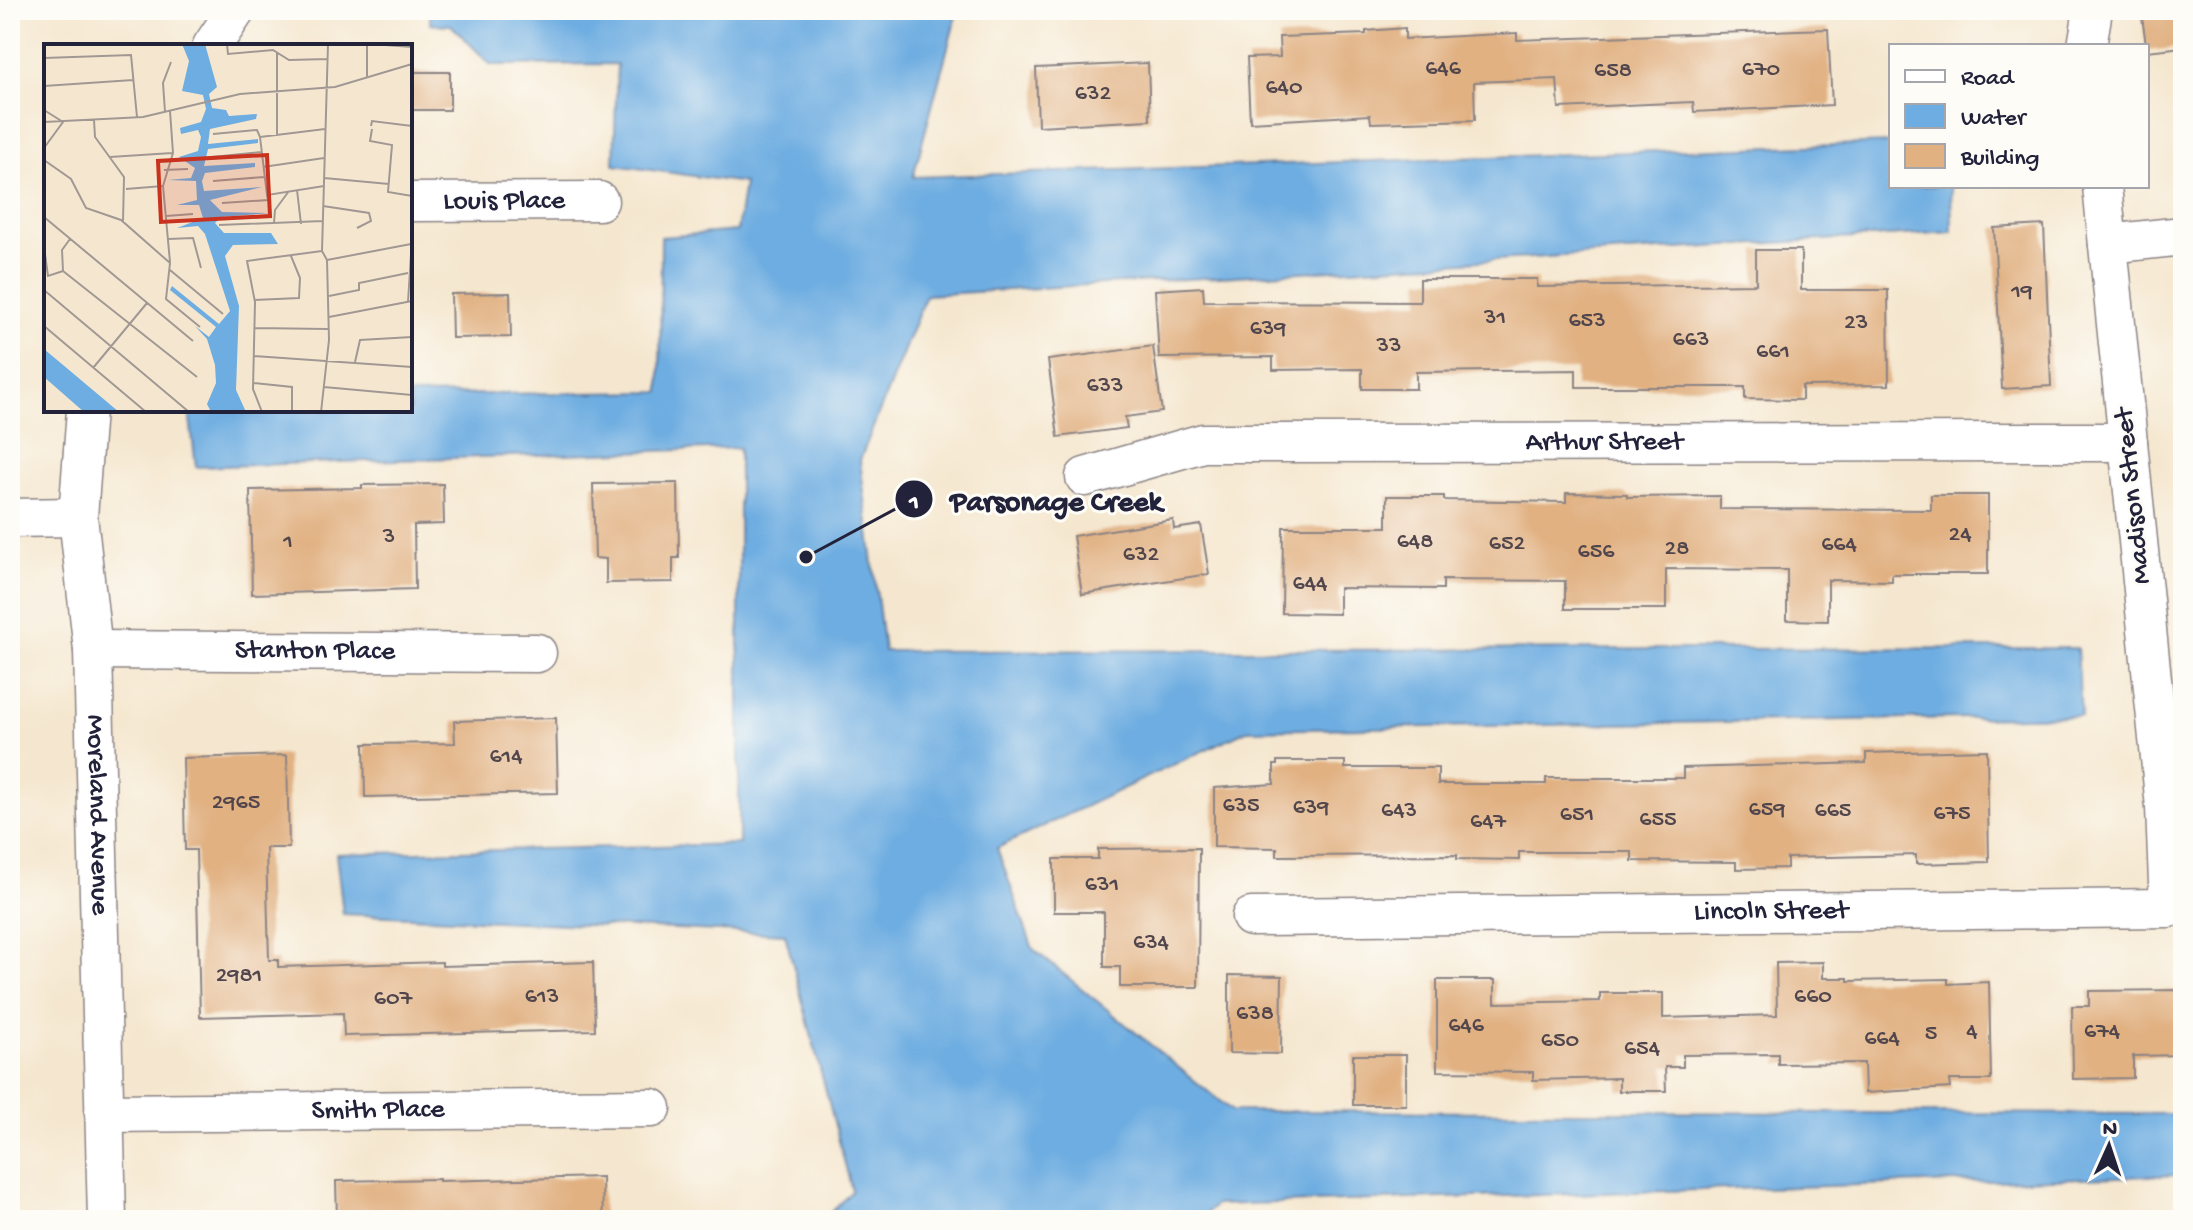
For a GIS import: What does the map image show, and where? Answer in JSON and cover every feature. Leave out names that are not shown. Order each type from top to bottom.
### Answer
[{"type":"street","points":[[213,44],[236,10]]},
{"type":"street","points":[[2087,44],[2093,10]]},
{"type":"street","name":"Madison Street","points":[[2102,188],[2128,442],[2174,806]]},
{"type":"street","name":"Louis Place","points":[[412,202],[599,201]]},
{"type":"street","points":[[2108,244],[2183,236]]},
{"type":"street","name":"Moreland Avenue","points":[[86,412],[78,517],[93,650],[107,1220]]},
{"type":"street","name":"Arthur Street","points":[[1085,477],[1203,443],[2128,442]]},
{"type":"street","points":[[10,518],[78,517]]},
{"type":"street","name":"Stanton Place","points":[[93,650],[537,653]]},
{"type":"street","name":"Lincoln Street","points":[[1251,917],[2169,908],[2174,806]]},
{"type":"street","name":"Smith Place","points":[[104,1113],[652,1108]]},
{"type":"water","points":[[430,10],[958,10],[913,177],[1889,143],[1889,188],[1951,188],[1952,232],[926,295],[860,460],[884,651],[2077,648],[2081,716],[1247,730],[997,848],[1033,949],[1232,1111],[2183,1114],[2183,1175],[1216,1205],[1198,1220],[824,1220],[852,1191],[785,934],[343,914],[336,854],[739,844],[739,448],[196,467],[189,412],[412,412],[412,395],[660,392],[661,237],[737,231],[744,183],[614,165],[617,64],[491,65],[451,25],[430,24]]},
{"type":"building","points":[[2141,10],[2183,10],[2183,47],[2149,51],[2149,44],[2146,44]]},
{"type":"building","points":[[1405,28],[1405,39],[1517,33],[1517,40],[1828,29],[1832,105],[1694,112],[1693,102],[1559,108],[1557,79],[1474,82],[1475,120],[1371,123],[1370,115],[1250,122],[1247,58],[1280,57],[1279,37],[1366,34],[1366,31]]},
{"type":"building","points":[[1148,63],[1150,120],[1038,126],[1036,68]]},
{"type":"building","points":[[412,72],[450,72],[450,110],[412,110]]},
{"type":"building","points":[[2044,225],[2051,386],[2002,389],[1994,228]]},
{"type":"building","points":[[1756,250],[1801,250],[1801,290],[1888,290],[1889,385],[1802,386],[1802,400],[1745,399],[1745,387],[1576,387],[1576,370],[1416,372],[1416,389],[1362,389],[1362,369],[1273,370],[1273,357],[1159,358],[1155,290],[1203,287],[1204,301],[1420,302],[1420,279],[1537,279],[1537,287],[1756,284]]},
{"type":"building","points":[[510,293],[511,337],[452,338],[451,294]]},
{"type":"building","points":[[1153,346],[1162,412],[1125,417],[1127,428],[1058,437],[1048,360]]},
{"type":"building","points":[[678,483],[679,558],[673,558],[673,582],[606,583],[606,559],[595,558],[593,484]]},
{"type":"building","points":[[443,484],[444,524],[414,525],[415,589],[252,594],[250,490]]},
{"type":"building","points":[[1566,493],[1627,494],[1627,497],[1720,496],[1720,509],[1931,510],[1931,495],[1988,495],[1988,574],[1892,574],[1892,581],[1828,580],[1828,621],[1787,620],[1787,570],[1666,569],[1666,609],[1565,609],[1565,581],[1443,580],[1443,589],[1339,588],[1339,614],[1282,613],[1283,527],[1387,527],[1387,496],[1566,502]]},
{"type":"building","points":[[1173,520],[1174,529],[1201,525],[1209,574],[1082,594],[1073,536]]},
{"type":"building","points":[[556,718],[558,793],[365,797],[364,744],[455,743],[454,721]]},
{"type":"building","points":[[1987,750],[1989,862],[1916,864],[1916,855],[1787,858],[1787,868],[1736,869],[1736,862],[1632,861],[1632,852],[1519,852],[1519,860],[1457,859],[1457,855],[1277,856],[1277,848],[1214,847],[1214,788],[1274,784],[1274,765],[1277,761],[1345,761],[1345,768],[1438,768],[1438,784],[1546,784],[1546,778],[1683,778],[1683,768],[1866,763],[1866,753]]},
{"type":"building","points":[[287,755],[289,848],[266,848],[269,960],[278,960],[278,967],[593,962],[595,1030],[344,1036],[343,1013],[200,1017],[196,850],[185,850],[183,758]]},
{"type":"building","points":[[1199,848],[1198,987],[1120,987],[1120,967],[1104,967],[1104,912],[1054,912],[1054,859],[1098,859],[1098,849]]},
{"type":"building","points":[[1823,962],[1823,978],[1848,978],[1848,981],[1948,979],[1948,984],[1989,982],[1991,1080],[1950,1080],[1951,1088],[1865,1093],[1864,1063],[1778,1064],[1778,1054],[1683,1055],[1683,1067],[1665,1067],[1666,1091],[1619,1091],[1619,1078],[1533,1080],[1533,1072],[1437,1071],[1437,980],[1495,980],[1495,1003],[1600,1001],[1600,993],[1663,993],[1663,1018],[1777,1015],[1776,963]]},
{"type":"building","points":[[1229,975],[1282,976],[1281,1054],[1229,1053]]},
{"type":"building","points":[[2183,990],[2183,1055],[2133,1056],[2133,1078],[2073,1079],[2072,1006],[2089,1006],[2089,991]]},
{"type":"building","points":[[1353,1055],[1406,1055],[1406,1105],[1353,1105]]},
{"type":"building","points":[[602,1177],[603,1220],[337,1220],[336,1181]]},
{"type":"place","name":"Parsonage Creek","points":[[806,557]]}]
